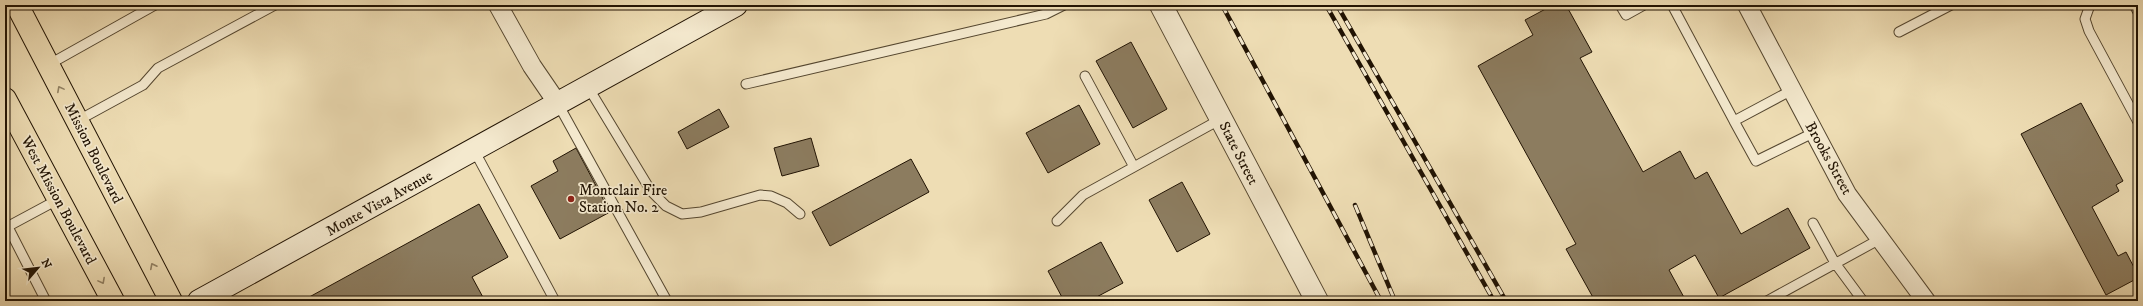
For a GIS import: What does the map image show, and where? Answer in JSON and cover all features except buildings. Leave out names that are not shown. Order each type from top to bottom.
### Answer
[{"type":"main road","name":"Mission Boulevard","points":[[17,5],[171,301]]},
{"type":"main road","name":"Monte Vista Avenue","points":[[199,301],[736,5]]},
{"type":"main road","name":"State Street","points":[[1161,5],[1317,301]]},
{"type":"main road","name":"West Mission Boulevard","points":[[5,98],[113,301]]},
{"type":"street","points":[[498,5],[532,66],[558,104]]},
{"type":"street","name":"Brooks Street","points":[[1747,5],[1847,194],[1926,301]]},
{"type":"lane","points":[[48,65],[156,5]]},
{"type":"lane","points":[[77,121],[143,85],[158,68],[275,5]]},
{"type":"lane","points":[[746,84],[1046,14],[1064,5]]},
{"type":"lane","points":[[1620,5],[1626,15],[1644,5]]},
{"type":"lane","points":[[1672,5],[1756,161],[1815,132]]},
{"type":"lane","points":[[1899,32],[1951,5]]},
{"type":"lane","points":[[2090,5],[2085,19],[2089,31],[2138,122]]},
{"type":"lane","points":[[2134,5],[2138,12]]},
{"type":"lane","points":[[1085,76],[1134,167]]},
{"type":"lane","points":[[588,87],[651,191],[666,206],[682,214],[701,212],[760,194],[771,196],[787,203],[800,214]]},
{"type":"lane","points":[[1734,121],[1792,90]]},
{"type":"lane","points":[[558,104],[667,301]]},
{"type":"lane","points":[[1057,221],[1083,195],[1221,119]]},
{"type":"lane","points":[[474,150],[555,301]]},
{"type":"lane","points":[[46,301],[6,228],[59,199]]},
{"type":"lane","points":[[1813,223],[1836,263],[1862,301]]},
{"type":"lane","points":[[1767,301],[1880,239]]},
{"type":"railway","points":[[1222,5],[1381,301]]},
{"type":"railway","points":[[1326,5],[1494,301]]},
{"type":"railway","points":[[1337,5],[1506,301]]},
{"type":"railway","points":[[1355,205],[1395,301]]},
{"type":"place","name":"Montclair Fire Station No. 2","points":[[571,199]]}]
